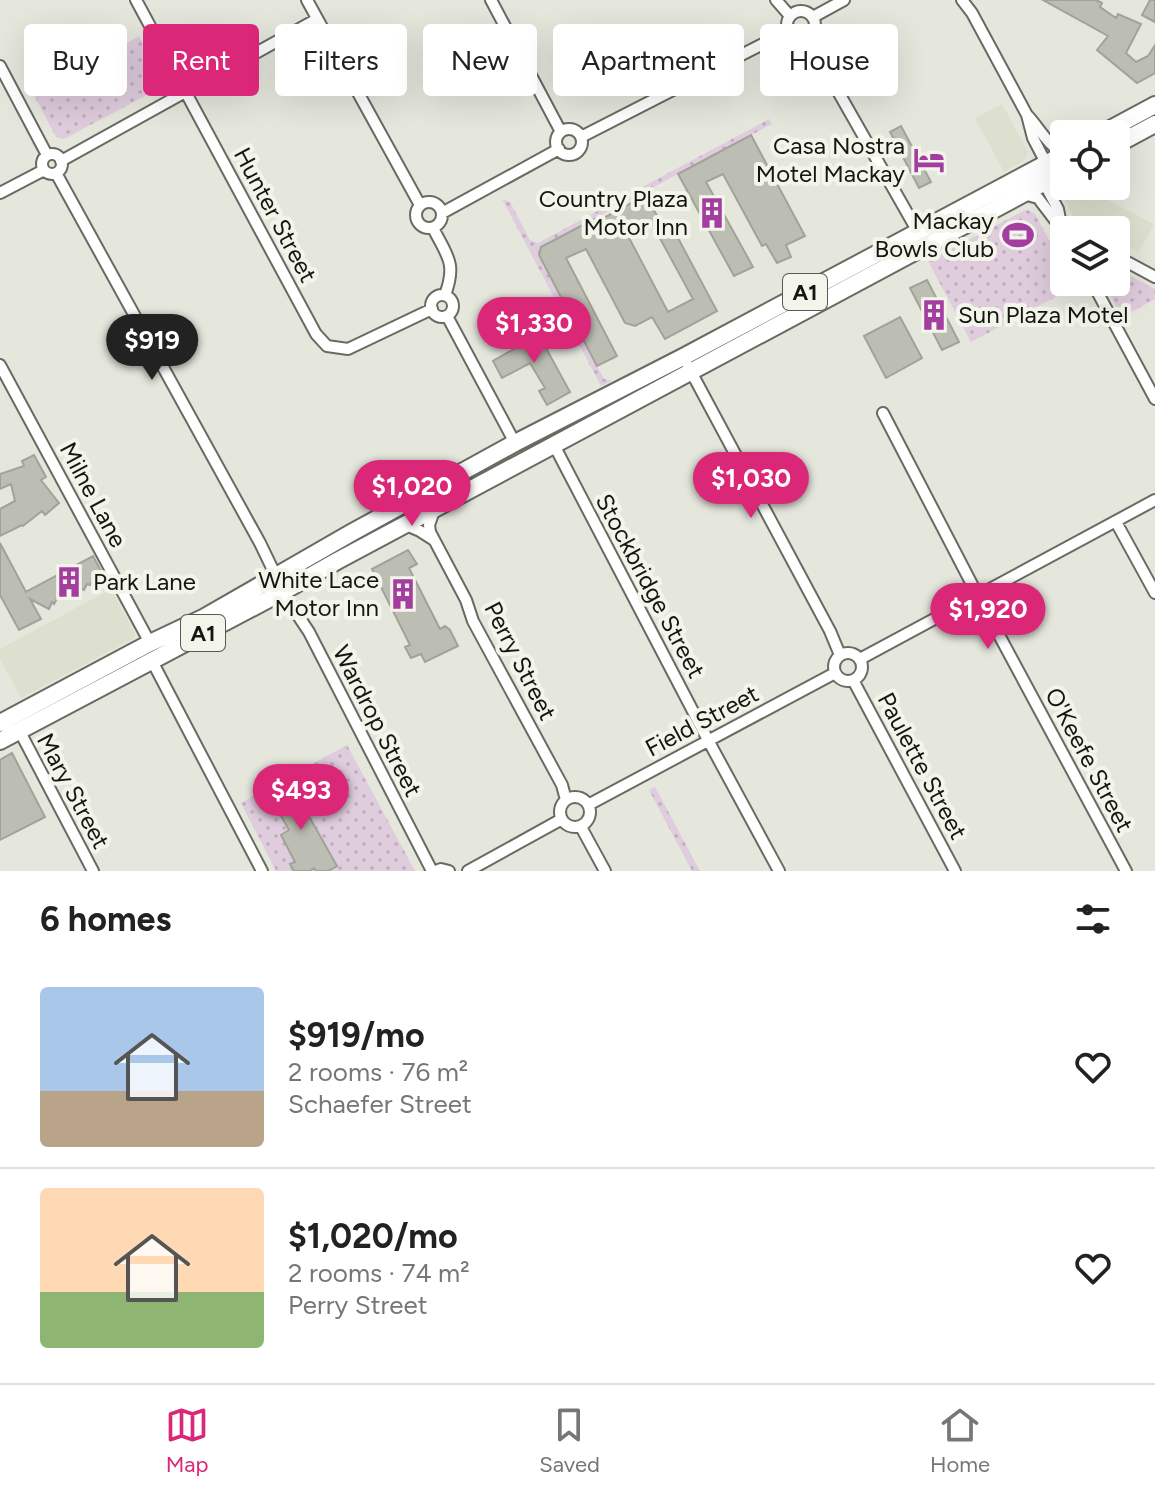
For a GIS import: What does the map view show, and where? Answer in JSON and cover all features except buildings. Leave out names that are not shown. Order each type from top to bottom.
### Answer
[{"type":"highway","points":[[1127,120],[1155,105]]},
{"type":"highway","points":[[1130,132],[1155,123]]},
{"type":"highway","points":[[1130,137],[1155,123]]},
{"type":"highway","name":"A1","points":[[0,723],[150,643],[280,583],[337,561],[434,511],[554,445],[922,230],[1050,161]]},
{"type":"highway","points":[[1046,163],[1050,163]]},
{"type":"highway","points":[[922,230],[957,219],[1028,181],[1040,180],[1044,183]]},
{"type":"highway","name":"A1","points":[[0,741],[152,661],[515,443],[687,365],[1050,180]]},
{"type":"street","name":"Hunter Street","points":[[136,0],[149,24]]},
{"type":"street","points":[[307,0],[420,205]]},
{"type":"street","points":[[491,0],[561,132]]},
{"type":"street","points":[[776,0],[790,16]]},
{"type":"street","points":[[813,17],[844,0]]},
{"type":"street","points":[[962,0],[1027,115],[1033,138],[1046,163]]},
{"type":"street","points":[[788,24],[790,16],[800,11],[813,17],[815,24]]},
{"type":"street","points":[[259,51],[317,19]]},
{"type":"street","points":[[581,137],[760,45]]},
{"type":"street","points":[[0,66],[47,155]]},
{"type":"street","points":[[61,161],[179,96]]},
{"type":"street","name":"Hunter Street","points":[[188,96],[316,334],[327,346],[348,349],[432,309]]},
{"type":"street","points":[[842,96],[922,230]]},
{"type":"street","points":[[1027,115],[1050,143]]},
{"type":"street","points":[[571,129],[579,133],[581,147],[575,153],[565,154],[559,149],[557,139],[561,132],[571,129]]},
{"type":"street","points":[[442,213],[559,149]]},
{"type":"street","points":[[54,154],[61,161],[61,168],[56,173],[50,174],[44,170],[42,161],[47,155],[54,154]]},
{"type":"street","points":[[0,193],[44,170]]},
{"type":"street","name":"Wardrop Street","points":[[56,173],[287,599],[309,632],[434,871]]},
{"type":"street","points":[[1044,183],[1060,216]]},
{"type":"street","points":[[1024,194],[1037,198],[1052,216]]},
{"type":"street","points":[[431,202],[437,205],[442,213],[440,224],[433,228],[423,227],[416,213],[420,205],[431,202]]},
{"type":"street","points":[[433,228],[451,266],[445,295]]},
{"type":"street","points":[[1130,264],[1155,277]]},
{"type":"street","points":[[445,295],[434,299],[432,309],[436,315],[447,316]]},
{"type":"street","points":[[445,295],[454,307],[447,316]]},
{"type":"street","points":[[1100,296],[1155,399]]},
{"type":"street","points":[[447,316],[515,443]]},
{"type":"street","name":"Milne Lane","points":[[0,365],[150,643]]},
{"type":"street","points":[[687,365],[840,655]]},
{"type":"street","name":"O'Keefe Street","points":[[883,413],[1126,871]]},
{"type":"street","name":"Stockbridge Street","points":[[554,445],[779,871]]},
{"type":"street","points":[[860,659],[1155,500]]},
{"type":"street","name":"Perry Street","points":[[434,511],[429,525],[436,542],[466,600],[473,621],[562,785],[566,800]]},
{"type":"street","points":[[1116,522],[1155,593]]},
{"type":"street","points":[[406,525],[436,542]]},
{"type":"street","points":[[852,653],[860,659],[861,672],[853,680],[843,680],[835,673],[834,663],[840,655],[852,653]]},
{"type":"street","points":[[152,661],[262,871]]},
{"type":"street","name":"Field Street","points":[[588,805],[835,673]]},
{"type":"street","name":"Paulette Street","points":[[853,680],[955,871]]},
{"type":"street","name":"Mary Street","points":[[19,730],[93,871]]},
{"type":"street","points":[[580,798],[588,805],[590,818],[581,827],[570,826],[562,819],[561,808],[566,800],[580,798]]},
{"type":"street","points":[[468,871],[562,819]]},
{"type":"street","points":[[581,827],[605,871]]},
{"type":"street","points":[[434,871],[449,871]]},
{"type":"shaded area","points":[[139,36],[143,43],[145,96],[64,139],[56,137],[35,96],[127,96],[127,43]]},
{"type":"shaded area","points":[[1002,104],[1028,152],[1025,160],[1004,172],[975,118]]},
{"type":"shaded area","points":[[769,119],[772,124],[541,247],[538,256],[604,379],[612,381],[601,386],[502,199],[510,202],[530,240],[538,243]]},
{"type":"shaded area","points":[[1064,200],[1107,200],[1154,224],[1139,252],[1130,247],[1130,216],[1073,216]]},
{"type":"shaded area","name":"Mackay Bowls Club","points":[[1023,211],[1035,214],[1050,242],[1050,296],[1057,296],[971,342],[928,261]]},
{"type":"shaded area","points":[[1130,276],[1155,289],[1155,299],[1122,317],[1111,296],[1130,296]]},
{"type":"shaded area","points":[[111,589],[135,634],[134,638],[21,698],[0,659],[0,649]]},
{"type":"shaded area","points":[[347,745],[415,871],[276,871],[241,803]]},
{"type":"shaded area","points":[[655,787],[700,871],[692,871],[649,790]]},
{"type":"place","name":"Casa Nostra Motel Mackay","points":[[929,160]]},
{"type":"place","name":"Country Plaza Motor Inn","points":[[712,213]]},
{"type":"place","name":"Mackay Bowls Club","points":[[1018,235]]},
{"type":"place","name":"Sun Plaza Motel","points":[[934,315]]},
{"type":"place","name":"Park Lane","points":[[69,582]]},
{"type":"place","name":"White Lace Motor Inn","points":[[403,594]]}]
